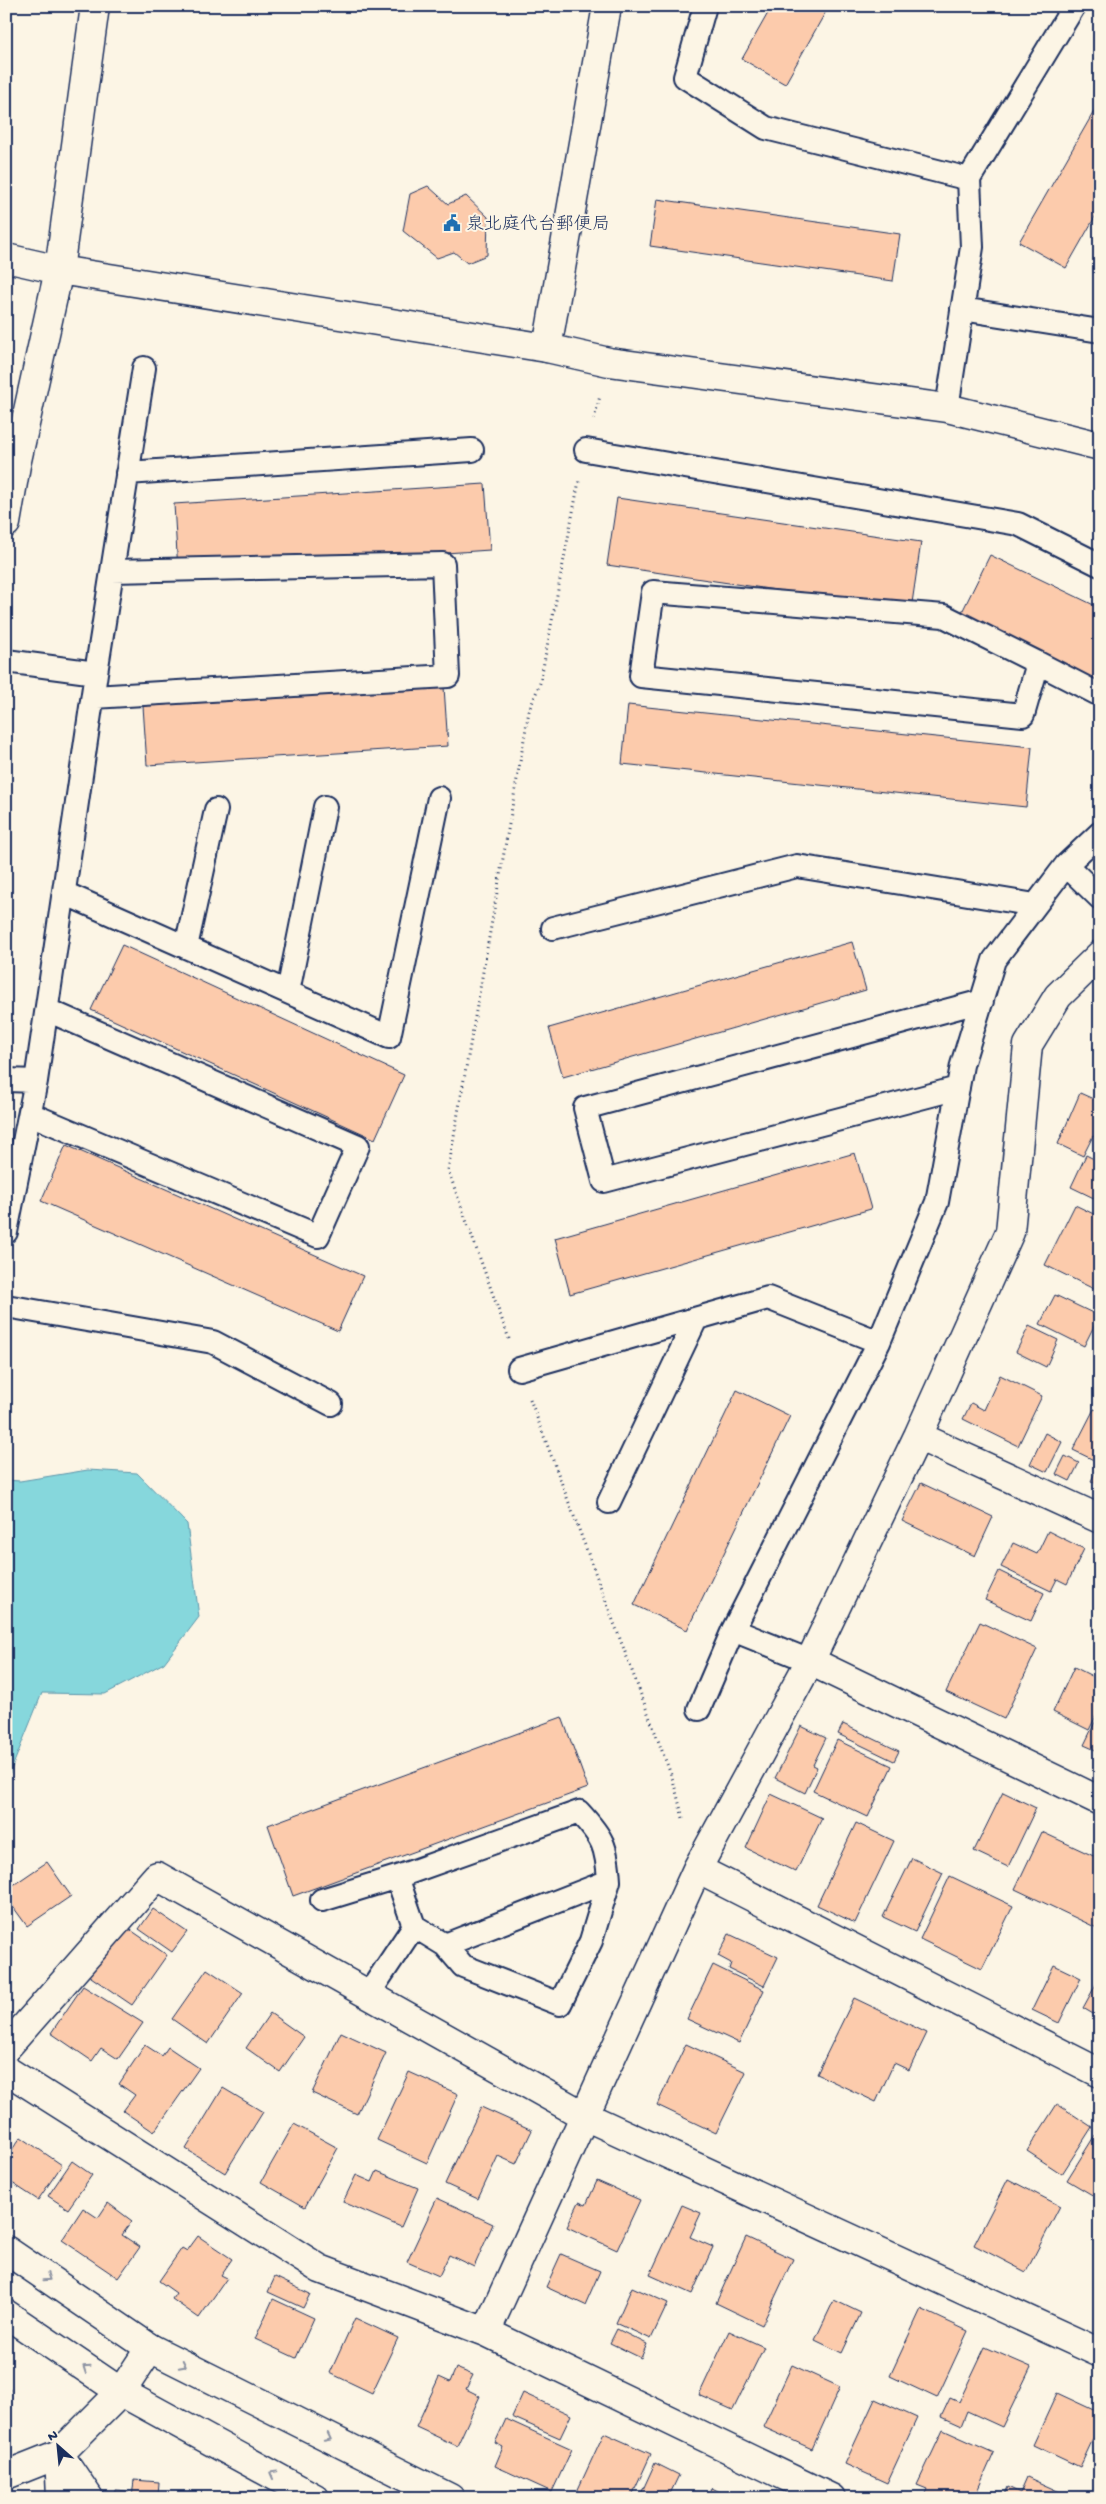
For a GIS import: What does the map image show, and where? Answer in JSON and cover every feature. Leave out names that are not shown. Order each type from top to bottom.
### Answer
[{"type":"street","points":[[6,523],[11,464],[59,270],[95,6]]},
{"type":"street","points":[[547,348],[606,6]]},
{"type":"street","points":[[6,258],[59,270],[547,348],[609,362],[947,408],[1100,446]]},
{"type":"street","points":[[486,2332],[697,1869],[810,1661],[918,1436],[1010,1232],[1028,1046],[1058,996],[1100,956]]},
{"type":"street","points":[[918,1436],[1100,1519]]},
{"type":"street","points":[[810,1661],[1100,1801]]},
{"type":"street","points":[[697,1869],[1100,2073]]},
{"type":"street","points":[[6,2048],[156,1876],[585,2116],[1100,2352]]},
{"type":"street","points":[[6,2070],[320,2269],[486,2332],[831,2498]]},
{"type":"street","points":[[6,2250],[150,2348],[450,2498]]},
{"type":"street","points":[[6,2314],[122,2392],[315,2498]]},
{"type":"street","points":[[6,2475],[59,2454],[122,2392],[150,2348]]},
{"type":"street","points":[[59,2454],[60,2498]]},
{"type":"street","points":[[59,2454],[89,2498]]},
{"type":"lane","points":[[705,6],[685,77],[766,128],[969,179]]},
{"type":"lane","points":[[947,408],[972,247],[969,179],[1074,6]]},
{"type":"lane","points":[[962,310],[1100,331]]},
{"type":"lane","points":[[6,1232],[36,1081],[96,673],[144,368]]},
{"type":"lane","points":[[127,472],[472,450]]},
{"type":"lane","points":[[586,450],[1018,524],[1100,565]]},
{"type":"lane","points":[[93,697],[448,676],[443,564],[112,571]]},
{"type":"lane","points":[[1038,663],[1023,714],[641,676],[653,592],[944,616],[1038,663],[1100,694]]},
{"type":"lane","points":[[6,661],[96,673]]},
{"type":"lane","points":[[64,893],[389,1036],[438,798]]},
{"type":"lane","points":[[288,992],[325,807]]},
{"type":"lane","points":[[186,947],[216,810]]},
{"type":"lane","points":[[699,1709],[734,1630],[879,1342],[937,1202],[962,1065],[994,960],[1066,865],[1100,832]]},
{"type":"lane","points":[[1066,865],[1100,898]]},
{"type":"lane","points":[[553,928],[797,866],[1035,905]]},
{"type":"lane","points":[[958,1088],[604,1181],[585,1108],[982,1001]]},
{"type":"lane","points":[[30,1114],[318,1236],[358,1146],[47,1010]]},
{"type":"lane","points":[[6,1080],[36,1081]]},
{"type":"lane","points":[[520,1369],[768,1298],[879,1342]]},
{"type":"lane","points":[[6,1306],[213,1342],[331,1404]]},
{"type":"lane","points":[[609,1502],[696,1319]]},
{"type":"lane","points":[[734,1630],[810,1661]]},
{"type":"lane","points":[[322,1900],[397,1877],[579,1812],[595,1829],[608,1854],[609,1882],[591,1941],[560,2004],[464,1966],[445,1945],[414,1926],[397,1877]]},
{"type":"lane","points":[[445,1945],[609,1882]]},
{"type":"lane","points":[[368,1995],[414,1926]]},
{"type":"path","points":[[609,362],[586,450],[540,683],[529,711],[448,1170],[673,1780],[697,1869]]},
{"type":"water","points":[[88,1470],[137,1473],[187,1524],[199,1617],[164,1663],[105,1694],[42,1693],[9,1775],[6,1776],[6,1480],[20,1481]]},
{"type":"building","points":[[772,6],[829,6],[785,84],[742,59]]},
{"type":"building","points":[[1100,101],[1100,208],[1066,268],[1019,242]]},
{"type":"building","points":[[428,186],[448,204],[466,196],[488,217],[487,255],[467,263],[454,252],[437,258],[403,231],[410,194]]},
{"type":"building","points":[[657,199],[900,234],[893,281],[650,246]]},
{"type":"building","points":[[485,484],[490,550],[178,571],[174,504]]},
{"type":"building","points":[[617,498],[921,542],[911,610],[607,565]]},
{"type":"building","points":[[990,555],[1100,608],[1100,682],[961,614]]},
{"type":"building","points":[[444,687],[448,746],[147,765],[143,706]]},
{"type":"building","points":[[628,705],[1032,747],[1026,807],[622,764]]},
{"type":"building","points":[[852,942],[866,990],[563,1077],[549,1028]]},
{"type":"building","points":[[122,945],[404,1075],[375,1139],[91,1010]]},
{"type":"building","points":[[1080,1093],[1100,1102],[1100,1139],[1093,1136],[1083,1156],[1058,1144]]},
{"type":"building","points":[[66,1145],[363,1276],[338,1331],[41,1201]]},
{"type":"building","points":[[855,1153],[871,1209],[570,1294],[555,1238]]},
{"type":"building","points":[[1086,1155],[1100,1162],[1100,1201],[1071,1187]]},
{"type":"building","points":[[1075,1205],[1100,1217],[1098,1291],[1045,1265]]},
{"type":"building","points":[[1055,1295],[1099,1316],[1084,1346],[1040,1324]]},
{"type":"building","points":[[1029,1326],[1058,1340],[1046,1367],[1016,1352]]},
{"type":"building","points":[[1000,1375],[1042,1396],[1018,1446],[963,1419],[971,1403],[984,1410]]},
{"type":"building","points":[[737,1390],[790,1416],[687,1630],[634,1605]]},
{"type":"building","points":[[1094,1409],[1100,1411],[1100,1463],[1073,1450]]},
{"type":"building","points":[[1045,1433],[1062,1442],[1047,1472],[1030,1464]]},
{"type":"building","points":[[1065,1456],[1079,1463],[1070,1481],[1056,1474]]},
{"type":"building","points":[[1100,1463],[1100,1485],[1091,1481]]},
{"type":"building","points":[[921,1483],[993,1517],[975,1556],[902,1521]]},
{"type":"building","points":[[1048,1531],[1084,1549],[1067,1584],[1057,1579],[1051,1591],[1001,1567],[1013,1543],[1037,1554]]},
{"type":"building","points":[[999,1571],[1044,1593],[1031,1621],[985,1600]]},
{"type":"building","points":[[980,1622],[1037,1649],[1004,1719],[946,1692]]},
{"type":"building","points":[[1074,1667],[1100,1680],[1100,1708],[1089,1730],[1053,1712]]},
{"type":"building","points":[[1100,1712],[1100,1752],[1084,1745]]},
{"type":"building","points":[[562,1717],[588,1788],[293,1896],[268,1825]]},
{"type":"building","points":[[843,1724],[899,1751],[894,1761],[838,1734]]},
{"type":"building","points":[[801,1726],[826,1738],[813,1765],[817,1767],[805,1793],[775,1778]]},
{"type":"building","points":[[837,1740],[892,1766],[868,1817],[813,1791]]},
{"type":"building","points":[[1003,1792],[1036,1808],[1008,1867],[974,1851]]},
{"type":"building","points":[[771,1794],[822,1818],[796,1872],[746,1848]]},
{"type":"building","points":[[856,1823],[894,1841],[855,1923],[817,1905]]},
{"type":"building","points":[[1042,1832],[1100,1859],[1100,1923],[1097,1928],[1015,1889]]},
{"type":"building","points":[[912,1858],[943,1873],[915,1932],[883,1917]]},
{"type":"building","points":[[47,1862],[71,1896],[27,1926],[6,1897],[6,1890]]},
{"type":"building","points":[[950,1876],[1013,1906],[982,1969],[920,1939]]},
{"type":"building","points":[[153,1909],[187,1932],[172,1952],[139,1929]]},
{"type":"building","points":[[122,1924],[167,1955],[132,2005],[88,1975]]},
{"type":"building","points":[[729,1934],[778,1957],[764,1986],[729,1969],[731,1963],[718,1956]]},
{"type":"building","points":[[713,1965],[764,1990],[739,2043],[687,2019]]},
{"type":"building","points":[[1054,1965],[1081,1978],[1059,2023],[1032,2010]]},
{"type":"building","points":[[207,1969],[243,1993],[208,2044],[172,2019]]},
{"type":"building","points":[[1100,1977],[1100,2018],[1083,2008]]},
{"type":"building","points":[[83,1986],[143,2023],[118,2059],[101,2048],[92,2061],[51,2033]]},
{"type":"building","points":[[854,1998],[927,2033],[909,2070],[894,2063],[876,2102],[817,2074]]},
{"type":"building","points":[[270,2013],[304,2037],[280,2072],[246,2048]]},
{"type":"building","points":[[341,2032],[386,2053],[357,2114],[312,2093]]},
{"type":"building","points":[[686,2044],[746,2072],[716,2133],[657,2105]]},
{"type":"building","points":[[145,2045],[162,2056],[168,2047],[199,2068],[154,2132],[123,2111],[135,2095],[119,2084]]},
{"type":"building","points":[[409,2072],[458,2094],[427,2163],[377,2140]]},
{"type":"building","points":[[223,2088],[263,2112],[225,2173],[186,2149]]},
{"type":"building","points":[[1057,2104],[1092,2127],[1062,2174],[1027,2151]]},
{"type":"building","points":[[481,2107],[532,2130],[516,2164],[498,2156],[478,2199],[445,2184]]},
{"type":"building","points":[[294,2124],[338,2148],[305,2207],[261,2182]]},
{"type":"building","points":[[1095,2135],[1100,2138],[1100,2187],[1094,2196],[1067,2180]]},
{"type":"building","points":[[21,2137],[62,2165],[38,2200],[6,2179],[6,2158]]},
{"type":"building","points":[[72,2161],[92,2175],[68,2209],[48,2196]]},
{"type":"building","points":[[377,2171],[418,2188],[401,2227],[343,2202],[356,2175],[372,2182]]},
{"type":"building","points":[[1008,2179],[1060,2206],[1026,2272],[974,2245]]},
{"type":"building","points":[[597,2181],[640,2200],[617,2250],[567,2227],[579,2202],[586,2205]]},
{"type":"building","points":[[437,2198],[493,2224],[474,2267],[449,2255],[439,2276],[407,2262]]},
{"type":"building","points":[[108,2203],[132,2221],[122,2235],[140,2247],[118,2278],[62,2240],[83,2208],[98,2218]]},
{"type":"building","points":[[682,2205],[701,2213],[690,2237],[713,2247],[692,2294],[650,2275]]},
{"type":"building","points":[[198,2236],[232,2259],[221,2275],[227,2278],[199,2318],[172,2299],[176,2293],[159,2281],[182,2248],[187,2251]]},
{"type":"building","points":[[746,2237],[793,2259],[762,2325],[716,2303]]},
{"type":"building","points":[[561,2254],[600,2271],[585,2305],[546,2287]]},
{"type":"building","points":[[275,2277],[310,2294],[303,2308],[268,2292]]},
{"type":"building","points":[[632,2287],[668,2303],[651,2339],[616,2323]]},
{"type":"building","points":[[273,2299],[314,2318],[296,2358],[255,2339]]},
{"type":"building","points":[[834,2300],[861,2313],[842,2353],[815,2340]]},
{"type":"building","points":[[921,2309],[968,2331],[937,2398],[890,2376]]},
{"type":"building","points":[[355,2318],[398,2338],[372,2393],[330,2373]]},
{"type":"building","points":[[617,2329],[647,2344],[641,2358],[610,2343]]},
{"type":"building","points":[[729,2331],[764,2347],[733,2410],[699,2395]]},
{"type":"building","points":[[985,2347],[1031,2367],[1002,2427],[967,2411],[961,2426],[941,2417],[950,2398],[959,2402]]},
{"type":"building","points":[[792,2365],[840,2387],[812,2449],[763,2427]]},
{"type":"building","points":[[456,2368],[473,2375],[466,2389],[480,2396],[457,2446],[416,2427],[439,2377],[450,2382]]},
{"type":"building","points":[[6,2389],[10,2389],[6,2430]]},
{"type":"building","points":[[523,2393],[571,2415],[560,2438],[512,2417]]},
{"type":"building","points":[[1057,2393],[1100,2413],[1100,2424],[1080,2467],[1033,2445]]},
{"type":"building","points":[[875,2399],[917,2418],[887,2483],[845,2464]]},
{"type":"building","points":[[506,2419],[572,2449],[552,2492],[495,2466],[503,2447],[495,2443]]},
{"type":"building","points":[[943,2430],[994,2453],[974,2498],[923,2498],[927,2489],[917,2485]]},
{"type":"building","points":[[604,2433],[651,2454],[631,2498],[574,2498]]},
{"type":"building","points":[[655,2463],[679,2475],[668,2498],[640,2496]]},
{"type":"building","points":[[1027,2477],[1062,2493],[1060,2498],[1003,2498],[1008,2487],[1020,2493]]},
{"type":"building","points":[[134,2480],[159,2482],[158,2498],[132,2498]]},
{"type":"building","points":[[712,2488],[732,2498],[708,2498]]},
{"type":"building","points":[[115,2490],[128,2491],[128,2498],[114,2498]]},
{"type":"place","name":"泉北庭代台郵便局","points":[[452,223]]}]
